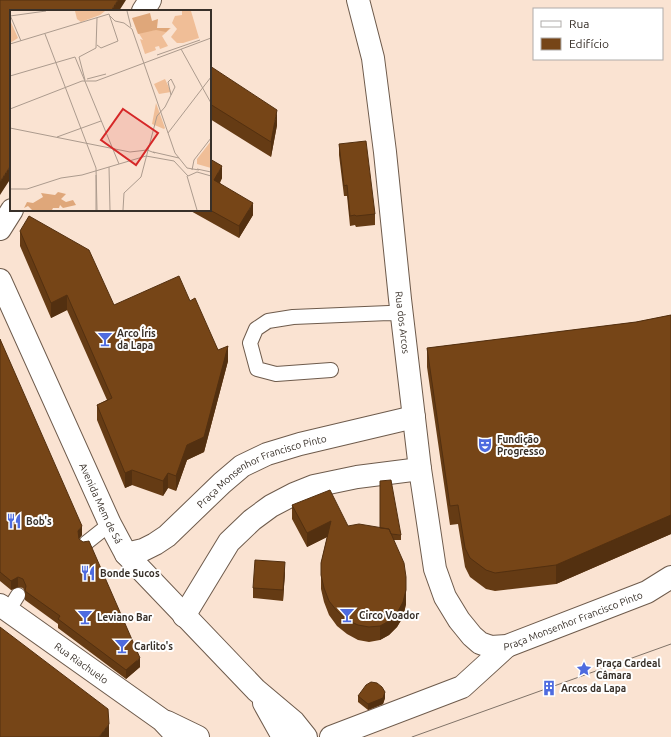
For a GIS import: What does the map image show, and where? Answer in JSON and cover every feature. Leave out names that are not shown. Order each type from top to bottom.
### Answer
[{"type":"street","points":[[144,10],[150,0]]},
{"type":"street","name":"Rua dos Arcos","points":[[358,0],[373,58],[385,152],[420,469],[435,569],[445,597],[459,620],[472,636]]},
{"type":"street","points":[[0,229],[11,211]]},
{"type":"street","name":"Avenida Mem de Sá","points":[[0,280],[110,524],[126,554],[256,690],[294,722],[306,737]]},
{"type":"street","name":"Praça Monsenhor Francisco Pinto","points":[[126,554],[142,550],[167,536],[222,483],[242,466],[267,454],[300,444],[414,417]]},
{"type":"street","points":[[184,616],[229,542],[252,520],[272,506],[294,494],[314,486],[357,477],[420,469]]},
{"type":"street","name":"Praça Monsenhor Francisco Pinto","points":[[472,636],[480,643],[491,647],[507,646],[647,592],[671,577]]},
{"type":"street","name":"Rua Riachuelo","points":[[9,604],[162,720],[178,737]]},
{"type":"street","points":[[331,737],[462,687],[507,646]]},
{"type":"street","name":"Avenida Mem de Sá","points":[[256,690],[283,737]]},
{"type":"street","name":"Rua Riachuelo","points":[[162,720],[198,737]]},
{"type":"lane","points":[[331,370],[276,374],[257,369],[250,343],[256,329],[268,321],[293,317],[389,313],[402,314]]},
{"type":"lane","points":[[86,543],[110,524]]},
{"type":"building","points":[[0,0],[118,0],[112,10],[10,10],[10,167],[0,182]]},
{"type":"building","points":[[211,67],[277,110],[271,142],[211,105]]},
{"type":"building","points":[[366,141],[375,214],[350,216],[347,185],[344,186],[339,144]]},
{"type":"building","points":[[211,160],[222,166],[214,180],[253,203],[239,226],[211,211]]},
{"type":"building","points":[[29,216],[89,250],[114,305],[179,276],[190,301],[195,298],[218,350],[228,346],[204,437],[187,445],[176,476],[168,473],[163,481],[132,470],[125,473],[97,405],[112,398],[67,295],[51,303],[20,231]]},
{"type":"building","points":[[671,315],[671,515],[556,565],[495,573],[486,570],[470,558],[465,548],[458,505],[450,506],[427,348],[636,322]]},
{"type":"building","points":[[0,339],[82,526],[78,531],[79,539],[83,542],[89,541],[140,658],[126,670],[58,619],[60,616],[25,591],[26,586],[23,579],[18,577],[11,581],[0,572]]},
{"type":"building","points":[[391,480],[401,535],[391,534],[389,529],[380,528],[380,481]]},
{"type":"building","points":[[330,490],[348,526],[359,524],[389,529],[404,563],[406,590],[403,602],[397,613],[389,621],[380,626],[369,627],[358,625],[347,620],[329,601],[321,575],[321,563],[331,521],[307,533],[292,505]]},
{"type":"building","points":[[255,560],[285,562],[283,590],[253,588]]},
{"type":"building","points":[[0,627],[108,709],[109,724],[99,737],[0,737]]},
{"type":"building","points":[[371,682],[377,683],[385,692],[383,698],[368,704],[358,696],[366,685]]},
{"type":"tram line","points":[[412,737],[671,644]]},
{"type":"place","name":"Arco Íris da Lapa","points":[[105,339]]},
{"type":"place","name":"Fundição Progresso","points":[[485,445]]},
{"type":"place","name":"Bob's","points":[[14,521]]},
{"type":"place","name":"Bonde Sucos","points":[[88,573]]},
{"type":"place","name":"Circo Voador","points":[[347,615]]},
{"type":"place","name":"Leviano Bar","points":[[85,617]]},
{"type":"place","name":"Carlito's","points":[[122,646]]},
{"type":"place","name":"Praça Cardeal Câmara","points":[[584,669]]},
{"type":"place","name":"Arcos da Lapa","points":[[549,688]]}]
